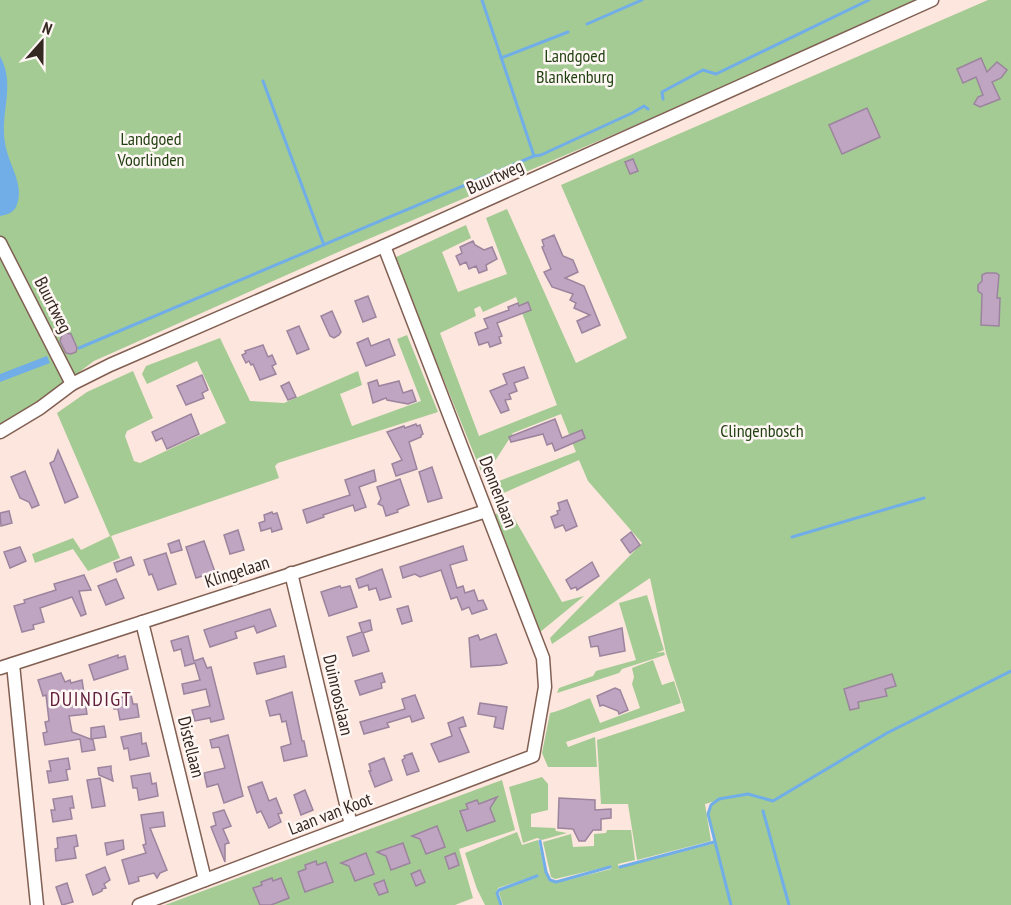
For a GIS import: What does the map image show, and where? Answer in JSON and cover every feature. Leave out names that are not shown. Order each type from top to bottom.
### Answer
[{"type":"street","name":"Buurtweg","points":[[0,432],[40,408],[72,384],[110,365],[384,246],[932,0]]},
{"type":"street","name":"Buurtweg","points":[[0,243],[72,384]]},
{"type":"street","name":"Dennenlaan","points":[[384,246],[543,658],[545,687],[533,756]]},
{"type":"street","name":"Klingelaan","points":[[0,668],[486,511]]},
{"type":"street","name":"Duinrooslaan","points":[[291,573],[351,825]]},
{"type":"street","name":"Distellaan","points":[[142,622],[205,880]]},
{"type":"street","points":[[13,664],[37,905]]},
{"type":"street","name":"Laan van Koot","points":[[139,905],[533,756]]},
{"type":"green space","name":"Landgoed Voorlinden","points":[[0,0],[917,0],[669,111],[345,249],[94,361],[23,414],[0,427]]},
{"type":"green space","name":"Clingenbosch","points":[[988,0],[1011,0],[1011,905],[503,905],[499,893],[501,890],[538,877],[537,875],[498,888],[496,893],[500,905],[485,905],[465,853],[517,832],[522,845],[538,840],[545,872],[549,881],[556,883],[611,869],[611,866],[555,879],[551,877],[543,842],[571,834],[573,847],[594,846],[594,834],[606,833],[607,830],[631,830],[635,860],[618,864],[619,868],[716,843],[709,815],[716,801],[705,804],[711,841],[637,860],[628,804],[601,804],[597,740],[685,711],[666,653],[650,578],[552,644],[550,638],[642,543],[588,481],[579,460],[492,498],[394,258],[466,225],[471,238],[442,252],[458,292],[507,274],[486,218],[507,209],[576,363],[627,338],[561,185]],"holes":[[[516,297],[557,405],[479,436],[440,333],[476,316],[474,309],[480,306],[483,312]],[[561,414],[576,452],[499,481],[493,464],[513,433]]]},
{"type":"green space","points":[[407,335],[438,412],[278,463],[275,466],[279,478],[111,536],[120,558],[88,571],[73,549],[35,563],[32,554],[73,538],[81,550],[110,536],[57,413],[87,392],[133,371],[153,418],[127,431],[125,436],[134,461],[140,463],[226,423],[197,361],[147,384],[142,374],[146,366],[220,338],[250,401],[284,403],[358,371],[362,385],[340,394],[352,426],[421,401],[397,339]]},
{"type":"green space","points":[[509,509],[562,602],[584,596],[539,633],[493,515]]},
{"type":"green space","points":[[647,595],[664,650],[656,653],[664,652],[665,655],[557,693],[559,688],[593,676],[596,671],[636,660],[619,603]]},
{"type":"green space","points":[[653,660],[662,685],[674,681],[681,703],[566,742],[568,747],[595,737],[597,767],[548,767],[542,753],[550,713],[590,698],[600,723],[640,708],[632,684],[634,677],[632,668]]},
{"type":"green space","points":[[542,777],[548,784],[548,810],[531,814],[531,827],[555,828],[556,831],[567,833],[523,843],[509,787]]},
{"type":"green space","points":[[502,780],[515,830],[459,849],[473,898],[455,905],[165,905]]},
{"type":"water","points":[[0,56],[7,78],[5,143],[18,183],[19,199],[15,209],[0,216]]},
{"type":"water","points":[[47,356],[50,363],[0,382],[0,374]]},
{"type":"building","points":[[981,58],[987,72],[997,62],[1007,70],[1001,78],[992,82],[1000,99],[980,107],[974,104],[978,97],[983,95],[976,77],[963,83],[957,69]]},
{"type":"building","points":[[867,108],[880,137],[842,154],[829,125]]},
{"type":"building","points":[[633,159],[638,171],[630,174],[625,162]]},
{"type":"building","points":[[554,235],[563,256],[573,260],[578,272],[565,278],[584,286],[600,325],[582,333],[577,321],[590,315],[574,308],[576,303],[570,300],[573,294],[552,287],[544,272],[551,269],[542,247],[544,246],[542,240]]},
{"type":"building","points":[[473,241],[475,245],[484,250],[492,247],[497,259],[486,265],[487,270],[479,273],[476,266],[469,269],[466,262],[460,265],[456,256],[462,253],[460,247]]},
{"type":"building","points":[[986,273],[999,275],[997,298],[1000,298],[999,326],[981,325],[982,294],[978,291],[978,285],[982,281],[982,275]]},
{"type":"building","points":[[368,296],[376,317],[363,322],[355,301]]},
{"type":"building","points":[[528,302],[531,310],[497,323],[502,336],[499,337],[501,343],[490,347],[488,342],[479,345],[475,333],[488,328],[484,319],[509,310],[508,307],[518,303],[519,306]]},
{"type":"building","points":[[332,311],[341,332],[334,338],[330,336],[321,316]]},
{"type":"building","points":[[299,326],[309,349],[297,354],[287,331]]},
{"type":"building","points":[[71,334],[77,348],[76,352],[71,354],[66,353],[60,341],[62,335]]},
{"type":"building","points":[[368,338],[371,346],[389,339],[395,355],[366,366],[357,343]]},
{"type":"building","points":[[263,345],[268,357],[272,355],[276,364],[272,366],[276,374],[260,380],[253,364],[251,365],[249,361],[246,363],[242,355],[246,353],[245,351]]},
{"type":"building","points":[[524,367],[528,378],[514,383],[517,391],[509,394],[511,399],[505,400],[509,410],[501,413],[490,391],[507,384],[503,374]]},
{"type":"building","points":[[202,375],[208,390],[202,393],[204,398],[186,405],[177,386]]},
{"type":"building","points":[[377,380],[379,386],[399,381],[403,393],[412,390],[416,401],[408,404],[386,398],[373,403],[368,383]]},
{"type":"building","points":[[289,382],[296,397],[288,400],[281,386]]},
{"type":"building","points":[[191,414],[199,434],[167,449],[162,438],[156,441],[152,432]]},
{"type":"building","points":[[555,419],[562,438],[582,430],[585,438],[555,451],[552,443],[547,445],[543,434],[511,442],[509,437]]},
{"type":"building","points":[[416,424],[420,425],[423,434],[409,442],[417,469],[396,476],[392,464],[402,460],[387,432]]},
{"type":"building","points":[[58,450],[78,497],[65,503],[50,463],[54,461]]},
{"type":"building","points":[[432,467],[442,498],[428,502],[419,472]]},
{"type":"building","points":[[374,470],[376,481],[359,487],[366,507],[355,511],[353,505],[307,523],[303,510],[350,495],[345,480]]},
{"type":"building","points":[[25,471],[39,505],[32,508],[29,502],[20,498],[11,477]]},
{"type":"building","points":[[400,479],[409,505],[386,516],[383,506],[378,504],[381,499],[377,487]]},
{"type":"building","points":[[567,500],[577,526],[566,531],[563,525],[555,528],[551,517],[558,514],[557,511],[560,510],[558,503]]},
{"type":"building","points":[[9,511],[12,523],[1,526],[0,513]]},
{"type":"building","points":[[277,513],[282,529],[272,532],[271,528],[261,531],[259,523],[265,521],[264,515]]},
{"type":"building","points":[[238,530],[244,550],[230,554],[224,535]]},
{"type":"building","points":[[631,532],[640,545],[630,553],[621,540]]},
{"type":"building","points":[[179,540],[182,550],[171,553],[168,544]]},
{"type":"building","points":[[204,541],[215,572],[196,578],[186,547]]},
{"type":"building","points":[[463,546],[467,560],[450,565],[457,588],[463,586],[465,593],[474,590],[478,601],[483,600],[487,609],[472,614],[469,607],[462,610],[457,597],[451,599],[441,570],[420,577],[415,574],[403,578],[400,567]]},
{"type":"building","points":[[20,547],[26,561],[10,568],[4,552]]},
{"type":"building","points":[[166,553],[176,584],[158,590],[152,574],[149,575],[144,560]]},
{"type":"building","points":[[131,557],[134,565],[117,572],[114,563]]},
{"type":"building","points":[[592,562],[599,576],[577,590],[576,587],[571,589],[566,580]]},
{"type":"building","points":[[382,569],[391,597],[380,600],[376,588],[369,590],[368,585],[359,588],[356,579]]},
{"type":"building","points":[[84,575],[91,590],[79,591],[86,614],[81,616],[72,597],[40,608],[44,622],[33,625],[34,629],[22,632],[14,606],[25,603],[24,600],[56,590],[54,584]]},
{"type":"building","points":[[116,579],[124,598],[106,605],[98,586]]},
{"type":"building","points":[[340,586],[341,588],[350,586],[357,607],[329,616],[321,592]]},
{"type":"building","points":[[408,606],[412,621],[402,624],[397,609]]},
{"type":"building","points":[[270,609],[276,626],[257,633],[254,626],[235,632],[237,638],[210,647],[204,630]]},
{"type":"building","points":[[370,620],[372,630],[363,633],[369,651],[353,656],[347,637],[362,632],[359,623]]},
{"type":"building","points":[[622,628],[625,651],[600,656],[598,646],[591,647],[589,637]]},
{"type":"building","points":[[496,634],[507,663],[471,667],[469,638],[478,635],[480,640]]},
{"type":"building","points":[[188,636],[194,661],[203,658],[207,668],[211,667],[224,719],[211,722],[210,718],[195,721],[192,710],[210,706],[206,689],[184,694],[182,684],[200,680],[195,663],[185,666],[181,649],[174,651],[171,641]]},
{"type":"building","points":[[118,655],[118,658],[125,656],[128,669],[94,680],[89,665]]},
{"type":"building","points":[[284,656],[286,667],[257,674],[254,663]]},
{"type":"building","points":[[61,673],[65,682],[82,680],[87,714],[69,716],[72,732],[93,740],[95,750],[82,752],[80,739],[45,745],[43,733],[47,732],[45,722],[49,721],[46,695],[43,696],[38,680]]},
{"type":"building","points":[[382,673],[385,682],[381,683],[382,688],[360,695],[355,681]]},
{"type":"building","points":[[892,674],[896,686],[885,689],[887,696],[858,702],[859,708],[850,710],[844,689]]},
{"type":"building","points":[[615,688],[620,690],[628,710],[619,714],[618,711],[600,706],[597,696]]},
{"type":"building","points":[[292,692],[307,756],[284,761],[281,747],[291,744],[286,721],[282,722],[280,714],[270,716],[266,701]]},
{"type":"building","points":[[131,695],[133,704],[137,704],[139,717],[120,720],[118,709],[114,709],[112,700]]},
{"type":"building","points":[[415,695],[424,718],[412,722],[410,716],[387,723],[389,727],[364,734],[360,722],[405,709],[402,699]]},
{"type":"building","points":[[480,703],[507,707],[503,729],[494,727],[496,717],[478,714]]},
{"type":"building","points":[[463,717],[466,726],[459,728],[469,752],[439,762],[431,744],[452,736],[448,723]]},
{"type":"building","points":[[104,726],[106,737],[91,739],[91,728]]},
{"type":"building","points":[[141,733],[142,744],[146,743],[149,756],[130,760],[128,748],[124,749],[121,737]]},
{"type":"building","points":[[228,735],[243,796],[224,803],[218,784],[207,787],[204,773],[225,768],[219,747],[212,748],[210,740]]},
{"type":"building","points":[[412,753],[419,771],[407,775],[402,760],[404,756]]},
{"type":"building","points":[[68,758],[70,769],[66,770],[68,780],[49,783],[47,771],[51,771],[49,761]]},
{"type":"building","points":[[384,758],[392,780],[375,787],[369,764]]},
{"type":"building","points":[[111,766],[113,781],[99,775],[98,768]]},
{"type":"building","points":[[150,773],[152,784],[156,783],[158,796],[139,800],[137,788],[133,788],[131,776]]},
{"type":"building","points":[[100,778],[105,806],[92,808],[87,780]]},
{"type":"building","points":[[262,782],[269,801],[276,798],[282,813],[278,814],[281,822],[269,828],[261,811],[257,813],[248,787]]},
{"type":"building","points":[[305,790],[313,810],[301,815],[294,795]]},
{"type":"building","points":[[72,796],[74,808],[70,808],[72,819],[53,822],[51,810],[55,810],[53,799]]},
{"type":"building","points":[[497,797],[490,808],[495,821],[467,831],[460,811],[468,809],[466,804],[477,800],[479,804]]},
{"type":"building","points":[[559,798],[595,800],[595,810],[611,809],[611,818],[601,819],[601,830],[593,830],[585,841],[579,841],[573,829],[558,828]]},
{"type":"building","points":[[224,810],[231,826],[223,829],[229,843],[225,844],[225,862],[211,827],[216,825],[213,813]]},
{"type":"building","points":[[163,812],[165,826],[150,828],[167,870],[160,873],[157,878],[154,873],[138,877],[139,881],[129,884],[122,860],[146,853],[143,845],[146,844],[141,815]]},
{"type":"building","points":[[437,826],[445,847],[426,854],[420,839],[412,836]]},
{"type":"building","points":[[76,835],[78,846],[74,847],[76,858],[56,861],[57,838]]},
{"type":"building","points":[[123,840],[124,849],[107,855],[105,843]]},
{"type":"building","points":[[403,843],[410,863],[391,870],[386,856],[377,852]]},
{"type":"building","points":[[366,853],[374,874],[355,881],[349,866],[341,863]]},
{"type":"building","points":[[455,853],[459,865],[449,869],[445,857]]},
{"type":"building","points":[[316,861],[317,865],[326,862],[333,882],[305,892],[298,872],[306,869],[305,865]]},
{"type":"building","points":[[105,867],[110,880],[104,884],[106,888],[93,895],[86,875]]},
{"type":"building","points":[[420,870],[425,882],[416,886],[411,874]]},
{"type":"building","points":[[272,878],[273,881],[281,878],[289,898],[271,905],[260,905],[253,888]]},
{"type":"building","points":[[384,880],[388,892],[379,895],[374,884]]},
{"type":"building","points":[[67,883],[73,902],[62,905],[56,887]]},
{"type":"waterway","points":[[482,0],[534,156]]},
{"type":"waterway","points":[[587,24],[642,0]]},
{"type":"waterway","points":[[663,99],[662,92],[703,70],[716,74],[869,0]]},
{"type":"waterway","points":[[501,58],[568,32]]},
{"type":"waterway","points":[[263,81],[324,245]]},
{"type":"waterway","points":[[79,348],[541,155],[644,106],[648,109]]},
{"type":"waterway","points":[[792,537],[924,498]]},
{"type":"waterway","points":[[731,905],[708,814],[711,805],[719,799],[748,794],[773,801],[887,733],[1011,671]]},
{"type":"waterway","points":[[763,811],[789,905]]},
{"type":"waterway","points":[[540,841],[546,872],[550,880],[556,882],[610,867]]},
{"type":"waterway","points":[[620,867],[714,842]]},
{"type":"waterway","points":[[501,905],[497,893],[499,890],[537,876]]},
{"type":"district","name":"DUINDIGT","points":[[91,699]]},
{"type":"park label","name":"Landgoed Blankenburg","points":[[575,66]]}]
